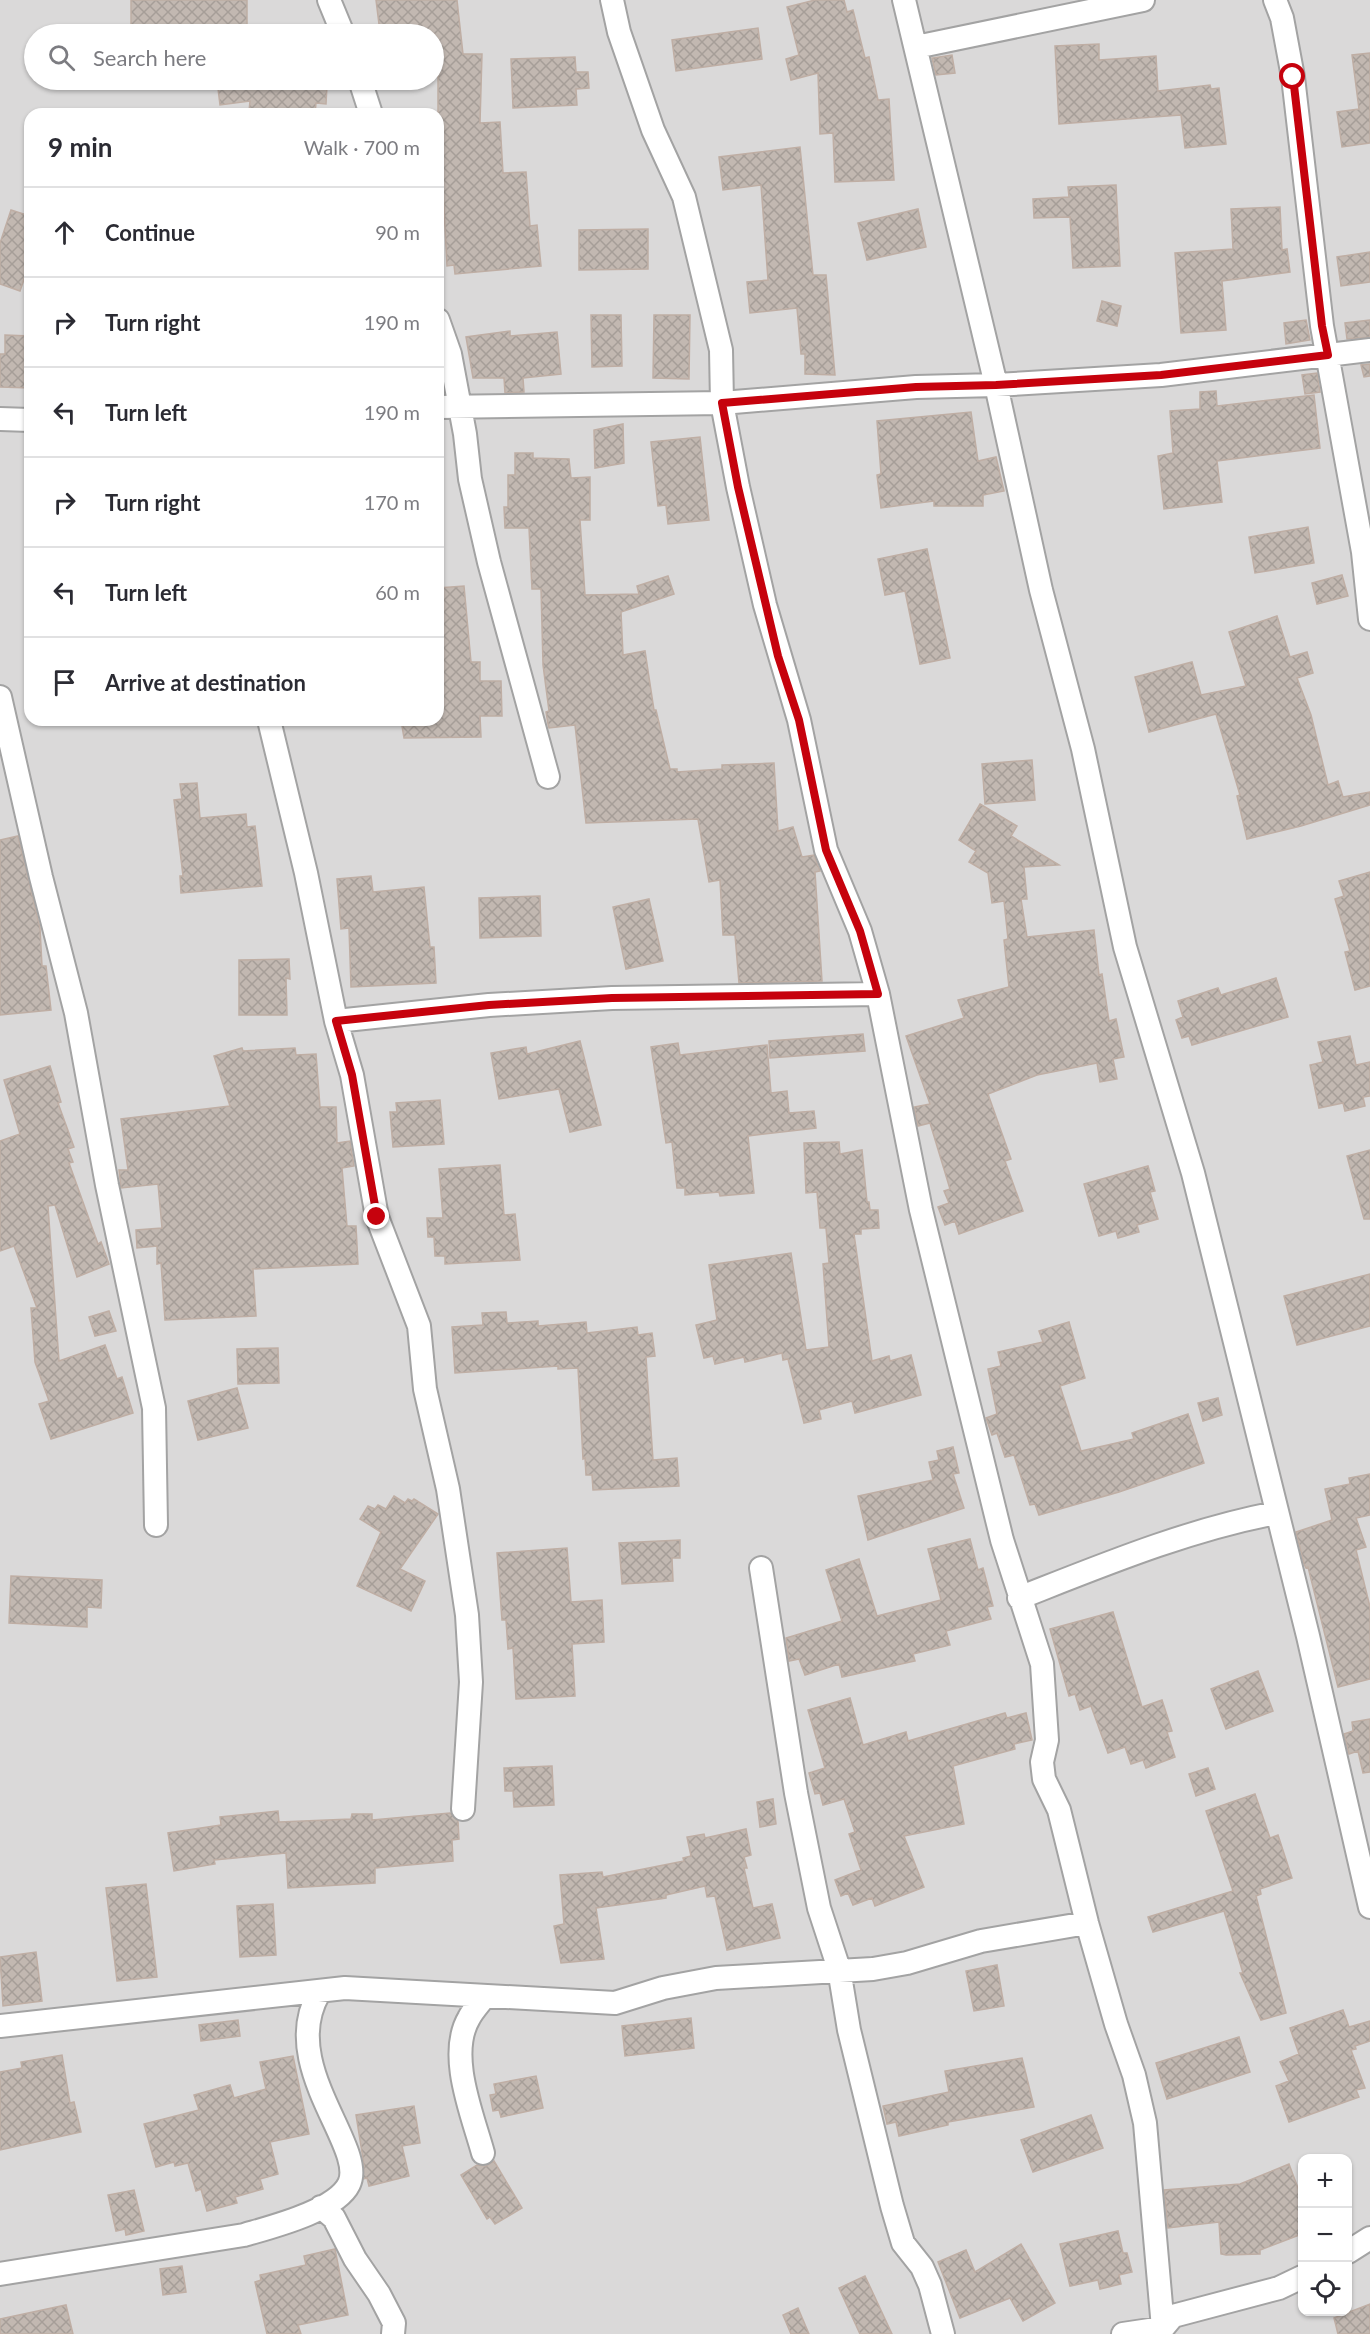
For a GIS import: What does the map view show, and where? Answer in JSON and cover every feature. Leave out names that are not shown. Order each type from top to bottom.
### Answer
[{"type":"street","points":[[329,0],[339,24]]},
{"type":"street","points":[[612,0],[619,32],[653,130],[684,197],[721,350],[722,403],[743,509],[778,656],[799,720],[826,850],[860,931],[878,994],[921,1210],[1002,1540],[1042,1664],[1047,1740],[1042,1762],[1044,1779],[1059,1810],[1087,1923],[1116,2024],[1134,2075],[1144,2123],[1171,2326]]},
{"type":"street","points":[[904,0],[996,385],[1041,590],[1083,749],[1125,947],[1193,1173],[1308,1636],[1370,1907]]},
{"type":"street","points":[[916,47],[1143,0]]},
{"type":"street","points":[[1275,0],[1282,18],[1293,77],[1322,326],[1363,552],[1370,619]]},
{"type":"street","points":[[363,90],[369,108]]},
{"type":"street","points":[[444,337],[450,354],[449,407],[470,478],[489,562],[548,777]]},
{"type":"street","points":[[449,407],[722,403],[916,387],[996,385],[1161,375],[1370,350]]},
{"type":"street","points":[[0,419],[24,420]]},
{"type":"street","points":[[0,697],[40,877],[76,1013],[107,1185],[154,1408],[156,1525]]},
{"type":"street","points":[[270,726],[306,873],[336,1021],[352,1075],[377,1217],[419,1326],[424,1389],[448,1489],[467,1615],[471,1682],[463,1809]]},
{"type":"street","points":[[336,1021],[489,1005],[612,998],[878,994]]},
{"type":"street","points":[[1019,1598],[1173,1540],[1232,1522],[1276,1514]]},
{"type":"street","points":[[761,1568],[796,1793],[819,1908],[839,1969],[849,2030],[892,2206],[903,2243],[922,2267],[930,2285],[944,2334]]},
{"type":"street","points":[[0,2026],[319,1993],[345,1988],[615,2003],[663,1988],[716,1978],[839,1969],[873,1969],[907,1963],[981,1941],[1087,1923]]},
{"type":"street","points":[[0,2274],[244,2235],[277,2226],[321,2207],[340,2195],[349,2184],[351,2176],[349,2162],[314,2078],[310,2058],[309,2020],[319,1993]]},
{"type":"street","points":[[483,2154],[462,2078],[460,2052],[467,2020],[485,1996]]},
{"type":"street","points":[[321,2207],[334,2218],[355,2259],[379,2294],[394,2323],[393,2334]]},
{"type":"street","points":[[1352,2249],[1370,2238]]},
{"type":"street","points":[[1124,2334],[1171,2326],[1279,2288],[1298,2279]]},
{"type":"shaded area","points":[[0,0],[1370,0],[1370,2334],[0,2334]]},
{"type":"building","points":[[131,0],[247,0],[247,24],[131,24]]},
{"type":"building","points":[[376,0],[457,0],[463,54],[482,54],[480,123],[500,122],[503,173],[526,172],[530,226],[537,225],[541,266],[455,274],[454,265],[447,266],[444,209],[444,108],[438,108],[438,90],[444,90],[444,24],[379,24]]},
{"type":"building","points":[[815,0],[844,0],[847,12],[853,10],[865,58],[869,57],[878,100],[889,99],[894,180],[835,182],[833,133],[820,134],[818,73],[791,80],[786,59],[799,55],[787,7]]},
{"type":"building","points":[[758,28],[762,59],[676,71],[672,40]]},
{"type":"building","points":[[1099,44],[1099,60],[1156,56],[1158,91],[1210,85],[1211,89],[1219,88],[1226,144],[1185,148],[1181,115],[1059,124],[1055,46]]},
{"type":"building","points":[[1370,53],[1370,143],[1342,147],[1337,112],[1359,109],[1352,55]]},
{"type":"building","points":[[952,55],[955,73],[936,75],[932,58]]},
{"type":"building","points":[[575,57],[576,72],[588,72],[589,88],[576,89],[577,105],[513,108],[511,59]]},
{"type":"building","points":[[218,90],[327,90],[326,104],[316,103],[316,108],[249,108],[250,101],[220,105]]},
{"type":"building","points":[[800,147],[813,275],[826,275],[835,375],[805,374],[805,354],[801,354],[797,308],[750,313],[747,282],[768,280],[761,185],[723,190],[719,157]]},
{"type":"building","points":[[1116,185],[1120,266],[1073,268],[1070,217],[1034,218],[1033,199],[1069,197],[1068,187]]},
{"type":"building","points":[[1280,207],[1282,250],[1287,249],[1290,272],[1222,281],[1226,330],[1181,333],[1175,253],[1233,249],[1231,209]]},
{"type":"building","points":[[918,209],[926,247],[867,260],[858,223]]},
{"type":"building","points":[[11,210],[24,214],[24,279],[20,291],[0,284],[0,243]]},
{"type":"building","points":[[648,229],[648,269],[579,270],[579,230]]},
{"type":"building","points":[[1370,252],[1370,282],[1341,286],[1337,257]]},
{"type":"building","points":[[1102,301],[1121,306],[1117,326],[1097,321]]},
{"type":"building","points":[[591,315],[621,315],[622,366],[592,367]]},
{"type":"building","points":[[654,315],[690,315],[689,379],[653,378]]},
{"type":"building","points":[[1306,320],[1310,340],[1286,344],[1284,323]]},
{"type":"building","points":[[1370,320],[1370,337],[1347,339],[1345,323]]},
{"type":"building","points":[[510,331],[510,336],[557,332],[561,374],[523,378],[524,392],[505,393],[504,378],[473,378],[466,337]]},
{"type":"building","points":[[5,335],[24,336],[24,388],[0,387],[0,354],[5,354]]},
{"type":"building","points":[[1370,364],[1370,376],[1364,377],[1361,365]]},
{"type":"building","points":[[1317,373],[1320,392],[1305,394],[1302,375]]},
{"type":"building","points":[[1216,391],[1217,406],[1314,395],[1320,448],[1217,461],[1222,502],[1164,509],[1158,456],[1173,453],[1170,411],[1200,409],[1200,392]]},
{"type":"building","points":[[971,412],[978,461],[996,457],[1004,491],[983,495],[983,506],[934,506],[934,501],[881,508],[877,475],[881,474],[877,421]]},
{"type":"building","points":[[623,424],[624,463],[595,468],[594,430]]},
{"type":"building","points":[[700,437],[709,520],[668,524],[666,505],[658,506],[651,442]]},
{"type":"building","points":[[515,453],[533,453],[533,458],[569,459],[571,478],[590,477],[590,520],[580,520],[585,595],[639,594],[637,586],[668,576],[674,594],[621,612],[623,655],[645,651],[654,710],[656,710],[670,769],[677,769],[677,772],[722,769],[722,765],[774,763],[778,831],[793,827],[802,857],[814,855],[820,871],[815,872],[822,981],[739,983],[735,935],[723,935],[720,880],[709,882],[698,819],[586,823],[575,725],[549,728],[548,724],[546,712],[549,711],[543,665],[541,589],[532,589],[529,528],[505,528],[504,507],[508,507],[508,475],[515,475]]},
{"type":"building","points":[[1308,527],[1314,563],[1255,573],[1249,537]]},
{"type":"building","points":[[927,549],[950,658],[920,664],[905,591],[885,595],[878,559]]},
{"type":"building","points":[[1342,575],[1348,596],[1317,604],[1312,583]]},
{"type":"building","points":[[464,586],[471,662],[480,662],[480,681],[501,681],[502,716],[480,716],[481,737],[404,738],[402,726],[444,726],[444,588]]},
{"type":"building","points":[[1277,616],[1290,657],[1307,652],[1313,673],[1297,678],[1311,715],[1328,785],[1338,781],[1343,797],[1370,792],[1370,805],[1301,826],[1247,839],[1237,796],[1240,795],[1216,714],[1149,732],[1135,677],[1192,662],[1201,695],[1246,686],[1229,632]]},
{"type":"building","points":[[1032,760],[1035,800],[985,804],[982,764]]},
{"type":"building","points":[[197,783],[200,818],[246,814],[247,827],[255,826],[262,886],[181,893],[180,876],[183,876],[174,800],[182,799],[180,784]]},
{"type":"building","points":[[980,804],[1017,826],[1011,836],[1059,865],[1024,867],[1027,899],[1021,899],[1027,937],[1094,930],[1099,975],[1102,974],[1109,1021],[1116,1019],[1124,1057],[1113,1059],[1117,1079],[1100,1082],[1097,1063],[1037,1075],[988,1094],[1011,1159],[1005,1161],[1023,1211],[959,1234],[955,1221],[945,1225],[938,1207],[949,1203],[944,1191],[950,1189],[930,1123],[918,1126],[914,1107],[930,1104],[906,1036],[964,1018],[958,1000],[1009,987],[1004,940],[1008,939],[1004,901],[992,903],[988,873],[969,862],[976,851],[959,840]]},
{"type":"building","points":[[18,836],[40,928],[42,966],[46,966],[51,1010],[0,1015],[0,840]]},
{"type":"building","points":[[1370,872],[1370,986],[1355,990],[1345,952],[1350,951],[1335,899],[1344,896],[1339,881]]},
{"type":"building","points":[[371,876],[373,892],[424,887],[430,947],[434,947],[436,983],[351,987],[349,928],[341,929],[337,879]]},
{"type":"building","points":[[540,896],[541,936],[480,938],[479,898]]},
{"type":"building","points":[[649,899],[663,961],[626,969],[613,907]]},
{"type":"building","points":[[289,959],[290,979],[286,978],[287,1015],[239,1015],[239,960]]},
{"type":"building","points":[[1276,978],[1288,1017],[1192,1045],[1189,1036],[1182,1038],[1176,1020],[1183,1017],[1178,1001],[1218,988],[1221,995]]},
{"type":"building","points":[[863,1034],[865,1051],[770,1058],[769,1041]]},
{"type":"building","points":[[1350,1036],[1356,1065],[1370,1062],[1370,1096],[1363,1097],[1365,1106],[1345,1111],[1343,1103],[1319,1108],[1310,1065],[1323,1062],[1318,1042]]},
{"type":"building","points":[[580,1041],[601,1125],[570,1132],[559,1089],[499,1099],[491,1053],[526,1047],[527,1054]]},
{"type":"building","points":[[678,1043],[680,1055],[767,1045],[771,1093],[787,1091],[789,1113],[814,1111],[816,1128],[748,1136],[754,1193],[720,1196],[719,1192],[685,1195],[685,1188],[677,1188],[672,1142],[666,1143],[651,1047]]},
{"type":"building","points":[[242,1048],[243,1051],[295,1048],[296,1055],[316,1054],[320,1107],[336,1107],[337,1143],[350,1141],[354,1166],[342,1168],[347,1226],[356,1226],[358,1264],[253,1269],[256,1316],[165,1320],[161,1263],[157,1264],[157,1246],[137,1248],[136,1230],[162,1228],[158,1184],[121,1188],[119,1170],[128,1170],[121,1119],[230,1106],[214,1056]]},
{"type":"building","points":[[50,1066],[61,1102],[58,1103],[74,1147],[68,1149],[73,1162],[69,1163],[98,1244],[101,1242],[109,1264],[77,1277],[55,1205],[48,1206],[59,1361],[105,1345],[117,1379],[122,1377],[133,1413],[51,1439],[39,1404],[49,1401],[35,1362],[31,1308],[37,1308],[14,1246],[0,1251],[0,1141],[20,1134],[4,1080]]},
{"type":"building","points":[[440,1100],[444,1144],[393,1147],[390,1112],[397,1112],[396,1103]]},
{"type":"building","points":[[839,1142],[840,1154],[862,1150],[867,1202],[869,1202],[870,1210],[878,1210],[879,1228],[861,1229],[861,1234],[854,1234],[872,1361],[889,1356],[890,1361],[911,1355],[921,1395],[855,1413],[852,1401],[819,1410],[821,1419],[804,1423],[788,1359],[783,1360],[782,1353],[745,1362],[744,1357],[715,1364],[713,1356],[704,1358],[696,1325],[717,1320],[709,1265],[791,1253],[806,1350],[829,1347],[823,1264],[829,1263],[826,1228],[820,1228],[817,1192],[806,1193],[804,1143]]},
{"type":"building","points":[[1370,1150],[1370,1219],[1364,1219],[1347,1156]]},
{"type":"building","points":[[500,1165],[504,1215],[515,1214],[520,1260],[445,1264],[445,1256],[435,1256],[434,1237],[428,1237],[427,1218],[443,1218],[439,1169]]},
{"type":"building","points":[[1148,1166],[1155,1191],[1150,1192],[1158,1219],[1137,1225],[1139,1232],[1118,1238],[1116,1231],[1099,1236],[1084,1184]]},
{"type":"building","points":[[1370,1274],[1370,1326],[1297,1345],[1284,1296]]},
{"type":"building","points":[[109,1311],[116,1331],[95,1336],[89,1317]]},
{"type":"building","points":[[506,1312],[507,1323],[538,1321],[538,1326],[586,1322],[587,1333],[637,1327],[638,1335],[652,1333],[655,1356],[646,1357],[653,1460],[677,1458],[679,1486],[593,1490],[592,1475],[586,1475],[585,1458],[583,1459],[578,1368],[558,1369],[558,1366],[455,1373],[452,1327],[483,1325],[482,1313]]},
{"type":"building","points":[[1069,1322],[1085,1378],[1060,1386],[1081,1451],[1134,1439],[1132,1433],[1188,1414],[1204,1463],[1119,1492],[1039,1515],[1035,1504],[1030,1505],[1014,1455],[1005,1457],[997,1433],[992,1435],[986,1418],[997,1414],[988,1369],[1001,1366],[998,1352],[1043,1342],[1039,1331]]},
{"type":"building","points":[[278,1348],[279,1383],[238,1384],[237,1349]]},
{"type":"building","points":[[237,1388],[248,1428],[198,1440],[188,1401]]},
{"type":"building","points":[[1218,1398],[1222,1415],[1203,1421],[1198,1403]]},
{"type":"building","points":[[953,1447],[959,1473],[953,1474],[964,1508],[868,1540],[858,1496],[933,1480],[929,1462],[939,1460],[937,1451]]},
{"type":"building","points":[[1370,1474],[1370,1515],[1356,1518],[1366,1547],[1356,1550],[1370,1607],[1370,1679],[1338,1687],[1308,1567],[1306,1568],[1304,1564],[1296,1532],[1332,1520],[1325,1489],[1350,1484],[1349,1478]]},
{"type":"building","points":[[394,1496],[405,1503],[408,1499],[412,1501],[414,1499],[438,1514],[400,1569],[425,1581],[411,1611],[357,1586],[381,1532],[360,1519],[368,1506],[375,1509],[378,1505],[386,1509]]},
{"type":"building","points":[[970,1539],[978,1570],[983,1568],[993,1606],[987,1607],[991,1619],[946,1631],[950,1645],[913,1654],[915,1661],[842,1677],[839,1664],[805,1675],[799,1659],[789,1661],[786,1638],[842,1621],[826,1570],[859,1559],[877,1616],[941,1600],[928,1549]]},
{"type":"building","points":[[680,1540],[680,1558],[672,1558],[673,1581],[622,1584],[619,1543]]},
{"type":"building","points":[[567,1548],[571,1602],[602,1600],[604,1642],[572,1644],[575,1696],[516,1699],[513,1648],[508,1649],[506,1620],[502,1620],[497,1553]]},
{"type":"building","points":[[11,1576],[102,1580],[101,1608],[87,1607],[87,1627],[9,1623]]},
{"type":"building","points":[[1113,1612],[1142,1707],[1162,1700],[1172,1731],[1167,1732],[1175,1757],[1146,1768],[1143,1760],[1131,1764],[1125,1747],[1108,1753],[1091,1706],[1080,1710],[1075,1694],[1069,1696],[1050,1629]]},
{"type":"building","points":[[1258,1671],[1273,1711],[1226,1729],[1211,1689]]},
{"type":"building","points":[[850,1698],[863,1745],[906,1732],[908,1741],[1005,1713],[1007,1718],[1026,1713],[1032,1740],[1014,1744],[1015,1749],[953,1766],[964,1824],[904,1836],[924,1887],[875,1906],[872,1898],[853,1905],[848,1893],[841,1896],[835,1880],[861,1870],[849,1834],[855,1832],[844,1799],[823,1805],[820,1793],[815,1794],[809,1773],[825,1768],[808,1710]]},
{"type":"building","points":[[1370,1719],[1370,1772],[1363,1773],[1358,1751],[1349,1754],[1344,1734],[1353,1731],[1352,1722]]},
{"type":"building","points":[[552,1766],[554,1805],[514,1807],[513,1791],[505,1791],[504,1768]]},
{"type":"building","points":[[1208,1768],[1215,1789],[1196,1796],[1189,1774]]},
{"type":"building","points":[[1255,1794],[1270,1838],[1278,1835],[1292,1878],[1260,1889],[1261,1894],[1256,1896],[1286,2013],[1261,2020],[1240,1973],[1243,1973],[1224,1911],[1153,1932],[1148,1917],[1233,1891],[1206,1811]]},
{"type":"building","points":[[773,1799],[776,1824],[760,1827],[757,1802]]},
{"type":"building","points":[[278,1811],[279,1822],[351,1819],[352,1814],[372,1814],[372,1820],[450,1813],[458,1821],[459,1839],[452,1840],[453,1861],[375,1868],[375,1883],[288,1888],[286,1853],[214,1860],[215,1864],[174,1871],[168,1833],[221,1825],[220,1817]]},
{"type":"building","points":[[746,1829],[751,1855],[744,1857],[747,1868],[744,1868],[753,1908],[772,1904],[780,1938],[727,1950],[715,1896],[707,1897],[705,1886],[666,1895],[666,1898],[596,1908],[604,1959],[561,1963],[554,1926],[564,1924],[560,1875],[602,1872],[603,1877],[684,1861],[683,1858],[691,1856],[687,1837],[704,1834],[705,1838]]},
{"type":"building","points":[[146,1884],[157,1977],[117,1981],[106,1888]]},
{"type":"building","points":[[273,1904],[276,1955],[240,1957],[237,1906]]},
{"type":"building","points":[[36,1952],[42,2001],[3,2006],[0,1957]]},
{"type":"building","points":[[997,1965],[1004,2006],[974,2011],[966,1971]]},
{"type":"building","points":[[1343,2010],[1349,2027],[1370,2021],[1370,2041],[1355,2046],[1356,2049],[1351,2050],[1365,2088],[1356,2090],[1359,2097],[1289,2122],[1276,2086],[1289,2081],[1280,2062],[1299,2054],[1290,2028]]},
{"type":"building","points":[[691,2018],[694,2048],[625,2056],[622,2026]]},
{"type":"building","points":[[238,2020],[240,2036],[201,2041],[199,2025]]},
{"type":"building","points":[[1239,2037],[1250,2072],[1167,2099],[1156,2063]]},
{"type":"building","points":[[62,2055],[70,2103],[74,2102],[81,2132],[0,2150],[0,2072],[22,2068],[21,2062]]},
{"type":"building","points":[[293,2056],[309,2134],[270,2142],[278,2174],[260,2179],[263,2189],[235,2197],[237,2203],[207,2211],[201,2189],[196,2191],[188,2163],[175,2166],[174,2162],[156,2167],[144,2124],[199,2110],[194,2095],[230,2085],[234,2098],[266,2089],[260,2062]]},
{"type":"building","points":[[1022,2058],[1034,2107],[948,2122],[948,2125],[899,2136],[896,2122],[887,2124],[883,2106],[949,2092],[945,2071]]},
{"type":"building","points":[[536,2076],[543,2108],[501,2117],[499,2110],[493,2111],[490,2095],[496,2094],[494,2084]]},
{"type":"building","points":[[414,2106],[420,2143],[402,2146],[409,2176],[369,2186],[367,2178],[363,2179],[364,2165],[356,2115]]},
{"type":"building","points":[[1091,2115],[1103,2148],[1033,2172],[1021,2140]]},
{"type":"building","points":[[494,2161],[522,2208],[495,2224],[490,2217],[487,2219],[461,2175],[477,2165],[486,2166]]},
{"type":"building","points":[[1289,2164],[1298,2188],[1298,2236],[1260,2250],[1260,2254],[1226,2255],[1221,2254],[1219,2222],[1168,2228],[1164,2190],[1240,2184]]},
{"type":"building","points":[[134,2190],[144,2231],[126,2235],[125,2229],[116,2231],[108,2195]]},
{"type":"building","points":[[1118,2231],[1123,2253],[1127,2253],[1132,2272],[1119,2275],[1121,2284],[1100,2289],[1098,2280],[1070,2286],[1060,2244]]},
{"type":"building","points":[[1021,2244],[1055,2303],[1023,2321],[1010,2298],[960,2318],[938,2262],[966,2250],[975,2272]]},
{"type":"building","points":[[335,2249],[348,2315],[298,2325],[301,2334],[267,2334],[255,2282],[261,2280],[260,2275],[306,2265],[304,2256]]},
{"type":"building","points":[[182,2266],[186,2292],[163,2295],[160,2269]]},
{"type":"building","points":[[865,2276],[892,2334],[860,2334],[839,2288]]},
{"type":"building","points":[[1370,2304],[1370,2334],[1338,2334],[1334,2318],[1352,2316],[1352,2311]]},
{"type":"building","points":[[66,2305],[73,2334],[0,2334],[0,2319]]},
{"type":"building","points":[[798,2308],[809,2334],[791,2334],[783,2315]]},
{"type":"route","points":[[377,1217],[365,1161],[352,1075],[336,1021],[489,1005],[612,998],[878,994],[860,931],[826,850],[799,720],[778,656],[765,605],[738,487],[722,403],[916,387],[996,385],[1161,375],[1328,355],[1322,326],[1293,77]]}]
